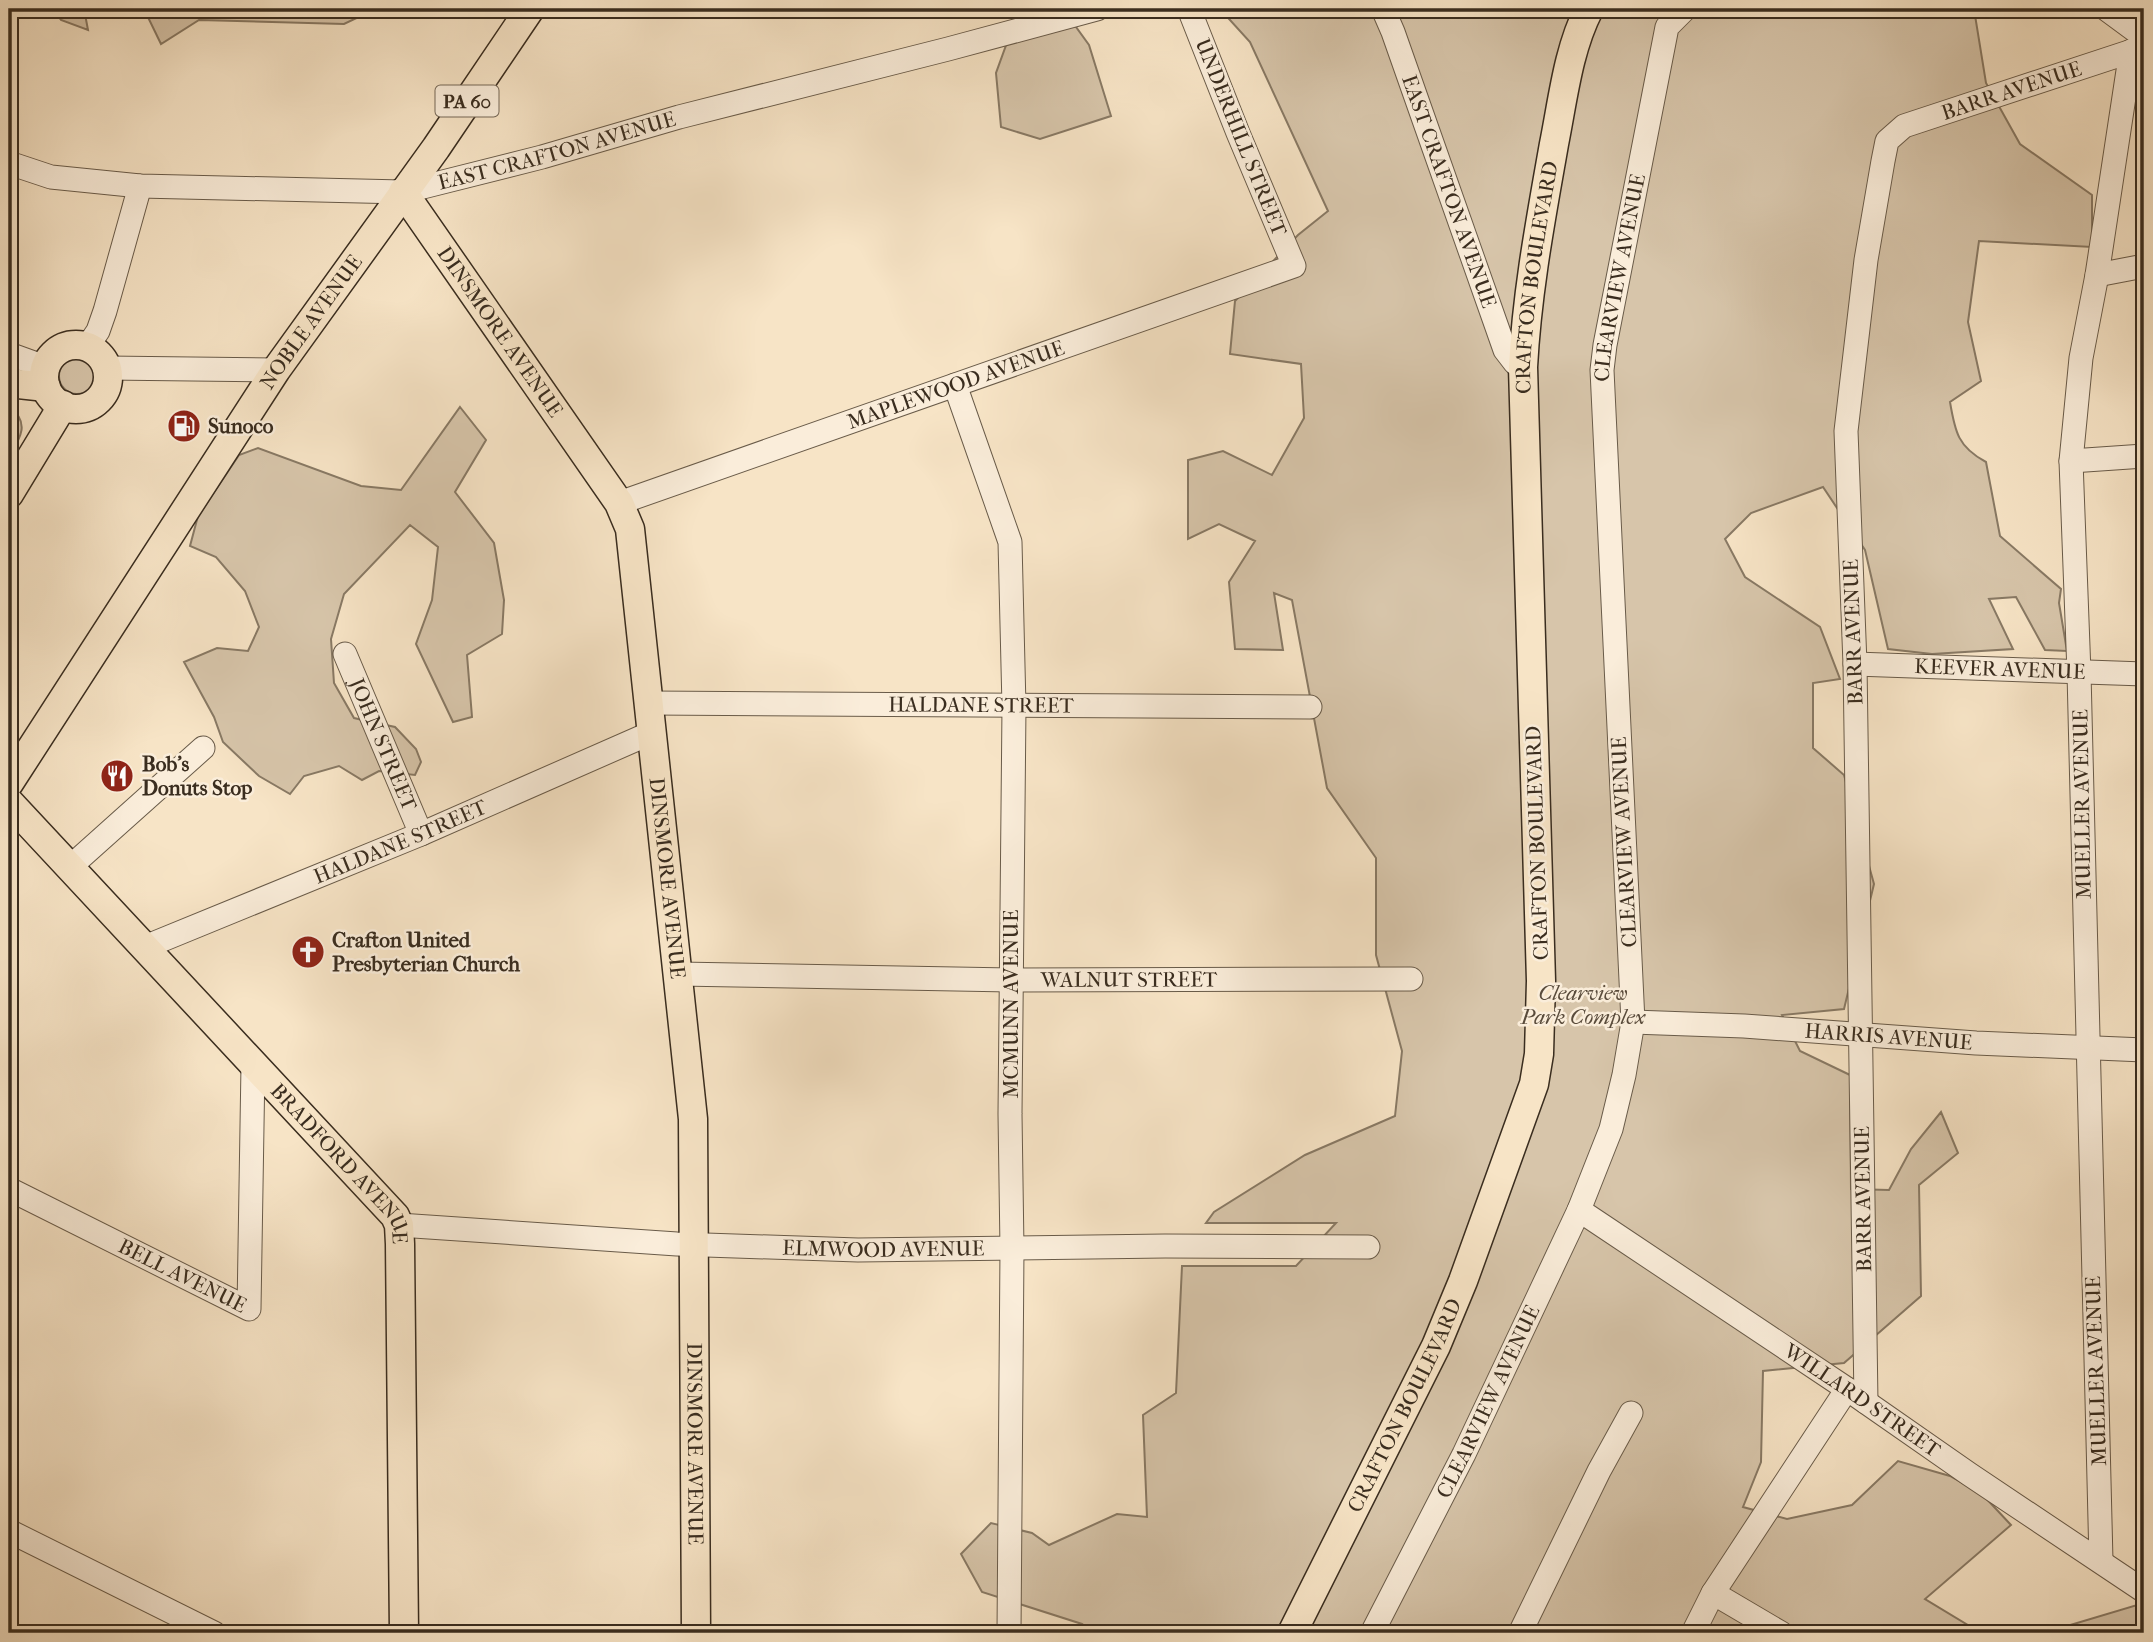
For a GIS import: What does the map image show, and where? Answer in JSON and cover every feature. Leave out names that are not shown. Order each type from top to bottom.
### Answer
[{"type":"main road","name":"NOBLE AVENUE","points":[[9,783],[276,370],[530,9]]},
{"type":"main road","name":"CRAFTON BOULEVARD","points":[[1292,1633],[1436,1346],[1463,1281],[1534,1084],[1539,1054],[1541,981],[1523,367],[1535,250],[1566,83],[1588,9]]},
{"type":"main road","name":"DINSMORE AVENUE","points":[[403,192],[619,503],[630,529],[693,1119],[696,1633]]},
{"type":"main road","points":[[9,383],[51,387],[80,408],[99,399],[108,379],[107,368],[103,359],[86,347],[66,346],[50,358],[51,387],[9,494]]},
{"type":"main road","name":"BRADFORD AVENUE","points":[[9,802],[387,1207],[399,1225],[404,1633]]},
{"type":"street","name":"EAST CRAFTON AVENUE","points":[[9,163],[51,177],[140,186],[403,192],[542,157],[679,117],[948,50],[1097,9]]},
{"type":"street","name":"UNDERHILL STREET","points":[[1189,9],[1294,266]]},
{"type":"street","name":"EAST CRAFTON AVENUE","points":[[1383,9],[1505,350],[1515,363],[1523,367]]},
{"type":"street","name":"CLEARVIEW AVENUE","points":[[1372,1633],[1464,1454],[1579,1210],[1611,1129],[1624,1075],[1633,1021],[1602,370],[1667,27],[1685,9]]},
{"type":"street","points":[[2106,9],[2140,45]]},
{"type":"street","name":"MUELLER AVENUE","points":[[2101,1561],[2079,673],[2071,461],[2081,358],[2140,45]]},
{"type":"street","name":"BARR AVENUE","points":[[1857,1395],[1861,1036],[1854,664],[1846,431],[1866,260],[1887,141],[1904,126],[2140,45]]},
{"type":"street","points":[[86,347],[98,331],[106,311],[140,186]]},
{"type":"street","name":"MAPLEWOOD AVENUE","points":[[619,503],[1294,266]]},
{"type":"street","points":[[2097,275],[2144,266]]},
{"type":"street","points":[[9,354],[51,387]]},
{"type":"street","points":[[107,368],[276,370]]},
{"type":"street","name":"MCMUNN AVENUE","points":[[955,385],[1010,542],[1014,707],[1009,1633]]},
{"type":"street","points":[[2071,461],[2144,456]]},
{"type":"street","name":"JOHN STREET","points":[[345,654],[421,834]]},
{"type":"street","name":"KEEVER AVENUE","points":[[1854,664],[2144,674]]},
{"type":"street","name":"HALDANE STREET","points":[[650,703],[1310,707]]},
{"type":"street","name":"HALDANE STREET","points":[[145,947],[421,834],[653,732]]},
{"type":"street","points":[[70,867],[203,748]]},
{"type":"street","name":"WALNUT STREET","points":[[679,974],[1011,980],[1411,979]]},
{"type":"street","name":"HARRIS AVENUE","points":[[1633,1021],[2144,1050]]},
{"type":"street","name":"BELL AVENUE","points":[[9,1189],[249,1310],[253,1065]]},
{"type":"street","name":"WILLARD STREET","points":[[1579,1210],[2144,1591]]},
{"type":"street","name":"ELMWOOD AVENUE","points":[[399,1225],[694,1245],[858,1250],[1165,1246],[1368,1247]]},
{"type":"street","points":[[1693,1633],[1713,1593],[1857,1395]]},
{"type":"street","points":[[1520,1633],[1631,1413]]},
{"type":"street","points":[[9,1531],[214,1633]]},
{"type":"street","points":[[1713,1593],[1781,1633]]},
{"type":"green space","points":[[53,9],[105,9],[102,12],[85,14],[88,30],[61,20]]},
{"type":"green space","points":[[144,9],[476,9],[367,13],[344,24],[199,20],[161,44]]},
{"type":"green space","points":[[1018,9],[1063,9],[1089,45],[1111,116],[1040,139],[1001,127],[996,73]]},
{"type":"green space","name":"Clearview Park Complex","points":[[1220,9],[1974,9],[1986,83],[2020,144],[2092,195],[2092,247],[1979,241],[1968,322],[1981,381],[1950,402],[1959,438],[1969,451],[1986,462],[2000,536],[2061,589],[2059,603],[2067,651],[2045,650],[2016,597],[1989,599],[2013,649],[1932,654],[1888,649],[1865,550],[1823,487],[1751,513],[1725,539],[1745,577],[1820,627],[1840,679],[1813,683],[1813,748],[1844,775],[1874,884],[1844,1009],[1782,1015],[1800,1051],[1850,1075],[1851,1189],[1889,1190],[1911,1149],[1941,1112],[1958,1153],[1919,1185],[1921,1296],[1844,1363],[1763,1371],[1761,1462],[1743,1507],[1787,1519],[1852,1505],[1898,1461],[1950,1476],[1982,1494],[2011,1525],[1925,1599],[1981,1633],[1093,1633],[1082,1624],[982,1592],[961,1554],[991,1523],[1032,1533],[1049,1545],[1117,1514],[1147,1517],[1143,1415],[1176,1393],[1182,1266],[1296,1266],[1336,1223],[1206,1223],[1214,1212],[1305,1155],[1395,1116],[1402,1051],[1376,955],[1376,858],[1327,788],[1292,600],[1274,593],[1283,650],[1235,649],[1229,582],[1255,541],[1219,524],[1188,539],[1188,460],[1223,451],[1272,475],[1304,418],[1301,364],[1230,354],[1235,301],[1298,235],[1328,211],[1250,42]]},
{"type":"green space","points":[[77,358],[89,364],[95,376],[89,388],[77,394],[65,388],[59,376],[65,364]]},
{"type":"green space","points":[[9,407],[16,413],[22,425],[20,437],[9,457]]},
{"type":"green space","points":[[460,407],[486,440],[455,492],[494,543],[504,600],[502,634],[467,655],[472,717],[453,722],[416,644],[432,600],[438,547],[410,525],[344,594],[331,639],[334,683],[354,718],[395,727],[416,749],[421,762],[415,775],[379,771],[362,780],[339,766],[304,776],[290,794],[259,776],[223,742],[214,717],[184,662],[217,648],[248,651],[259,627],[245,591],[216,557],[190,546],[198,516],[239,455],[258,448],[361,486],[401,490]]},
{"type":"green space","points":[[2137,1605],[2144,1610],[2144,1633],[2027,1633],[2067,1626]]},
{"type":"place","name":"Sunoco","points":[[184,426]]},
{"type":"place","name":"Bob's Donuts Stop","points":[[117,776]]},
{"type":"place","name":"Crafton United Presbyterian Church","points":[[308,952]]}]
